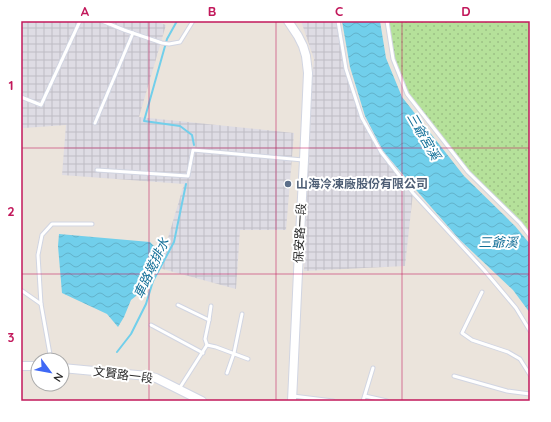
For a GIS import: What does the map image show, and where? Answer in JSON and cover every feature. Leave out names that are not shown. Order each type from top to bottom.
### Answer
[{"type":"street","name":"保安路一段","points":[[288,21],[298,36],[306,56],[308,68],[292,398]]},
{"type":"street","name":"文賢路一段","points":[[70,369],[148,376],[160,380],[202,401]]},
{"type":"lane","points":[[21,97],[41,105],[80,21]]},
{"type":"lane","points":[[102,21],[162,43],[169,44],[180,42],[193,21]]},
{"type":"lane","points":[[338,21],[346,69],[362,118],[381,152],[413,193],[484,270],[506,298],[516,308],[530,331]]},
{"type":"lane","points":[[387,21],[393,59],[407,94],[468,172],[520,222],[530,236]]},
{"type":"lane","points":[[94,123],[133,33]]},
{"type":"lane","points":[[97,170],[188,176],[193,150],[304,160]]},
{"type":"lane","points":[[50,352],[41,304],[38,255],[42,235],[52,224],[92,224]]},
{"type":"lane","points":[[21,290],[41,304]]},
{"type":"lane","points":[[482,292],[462,333],[472,340],[508,352],[520,359],[530,375]]},
{"type":"lane","points":[[178,305],[209,320]]},
{"type":"lane","points":[[211,306],[205,339],[208,345],[248,359]]},
{"type":"lane","points":[[227,373],[234,353],[242,314]]},
{"type":"lane","points":[[151,326],[203,353]]},
{"type":"lane","points":[[179,389],[208,345]]},
{"type":"lane","points":[[363,401],[373,368]]},
{"type":"lane","points":[[454,376],[507,391],[530,394]]},
{"type":"lane","points":[[365,396],[387,401]]},
{"type":"lane","points":[[292,398],[333,401]]},
{"type":"shaded area","points":[[21,21],[155,21],[166,25],[139,117],[294,133],[286,230],[240,230],[236,289],[159,268],[184,184],[62,175],[66,125],[21,127]]},
{"type":"shaded area","points":[[301,21],[338,21],[346,69],[362,118],[381,152],[413,193],[405,266],[304,271],[314,59]]},
{"type":"green space","points":[[387,21],[530,21],[530,236],[520,222],[468,172],[407,94],[393,59]]},
{"type":"water","name":"三爺溪","points":[[342,21],[380,21],[386,58],[402,97],[464,176],[515,226],[530,244],[530,313],[513,290],[460,240],[383,151],[365,116],[350,67]]},
{"type":"water","points":[[59,234],[150,242],[155,247],[156,255],[136,296],[131,300],[118,327],[107,314],[62,293],[58,246]]},
{"type":"waterway","name":"車路墘排水","points":[[177,21],[167,39],[144,121],[180,126],[192,135],[194,145]]},
{"type":"waterway","name":"車路墘排水","points":[[117,352],[131,334],[146,304],[153,281],[174,242],[186,184]]},
{"type":"place","name":"山海冷凍廠股份有限公司","points":[[288,184]]},
{"type":"water label","name":"三爺宮溪","points":[[424,136]]}]
